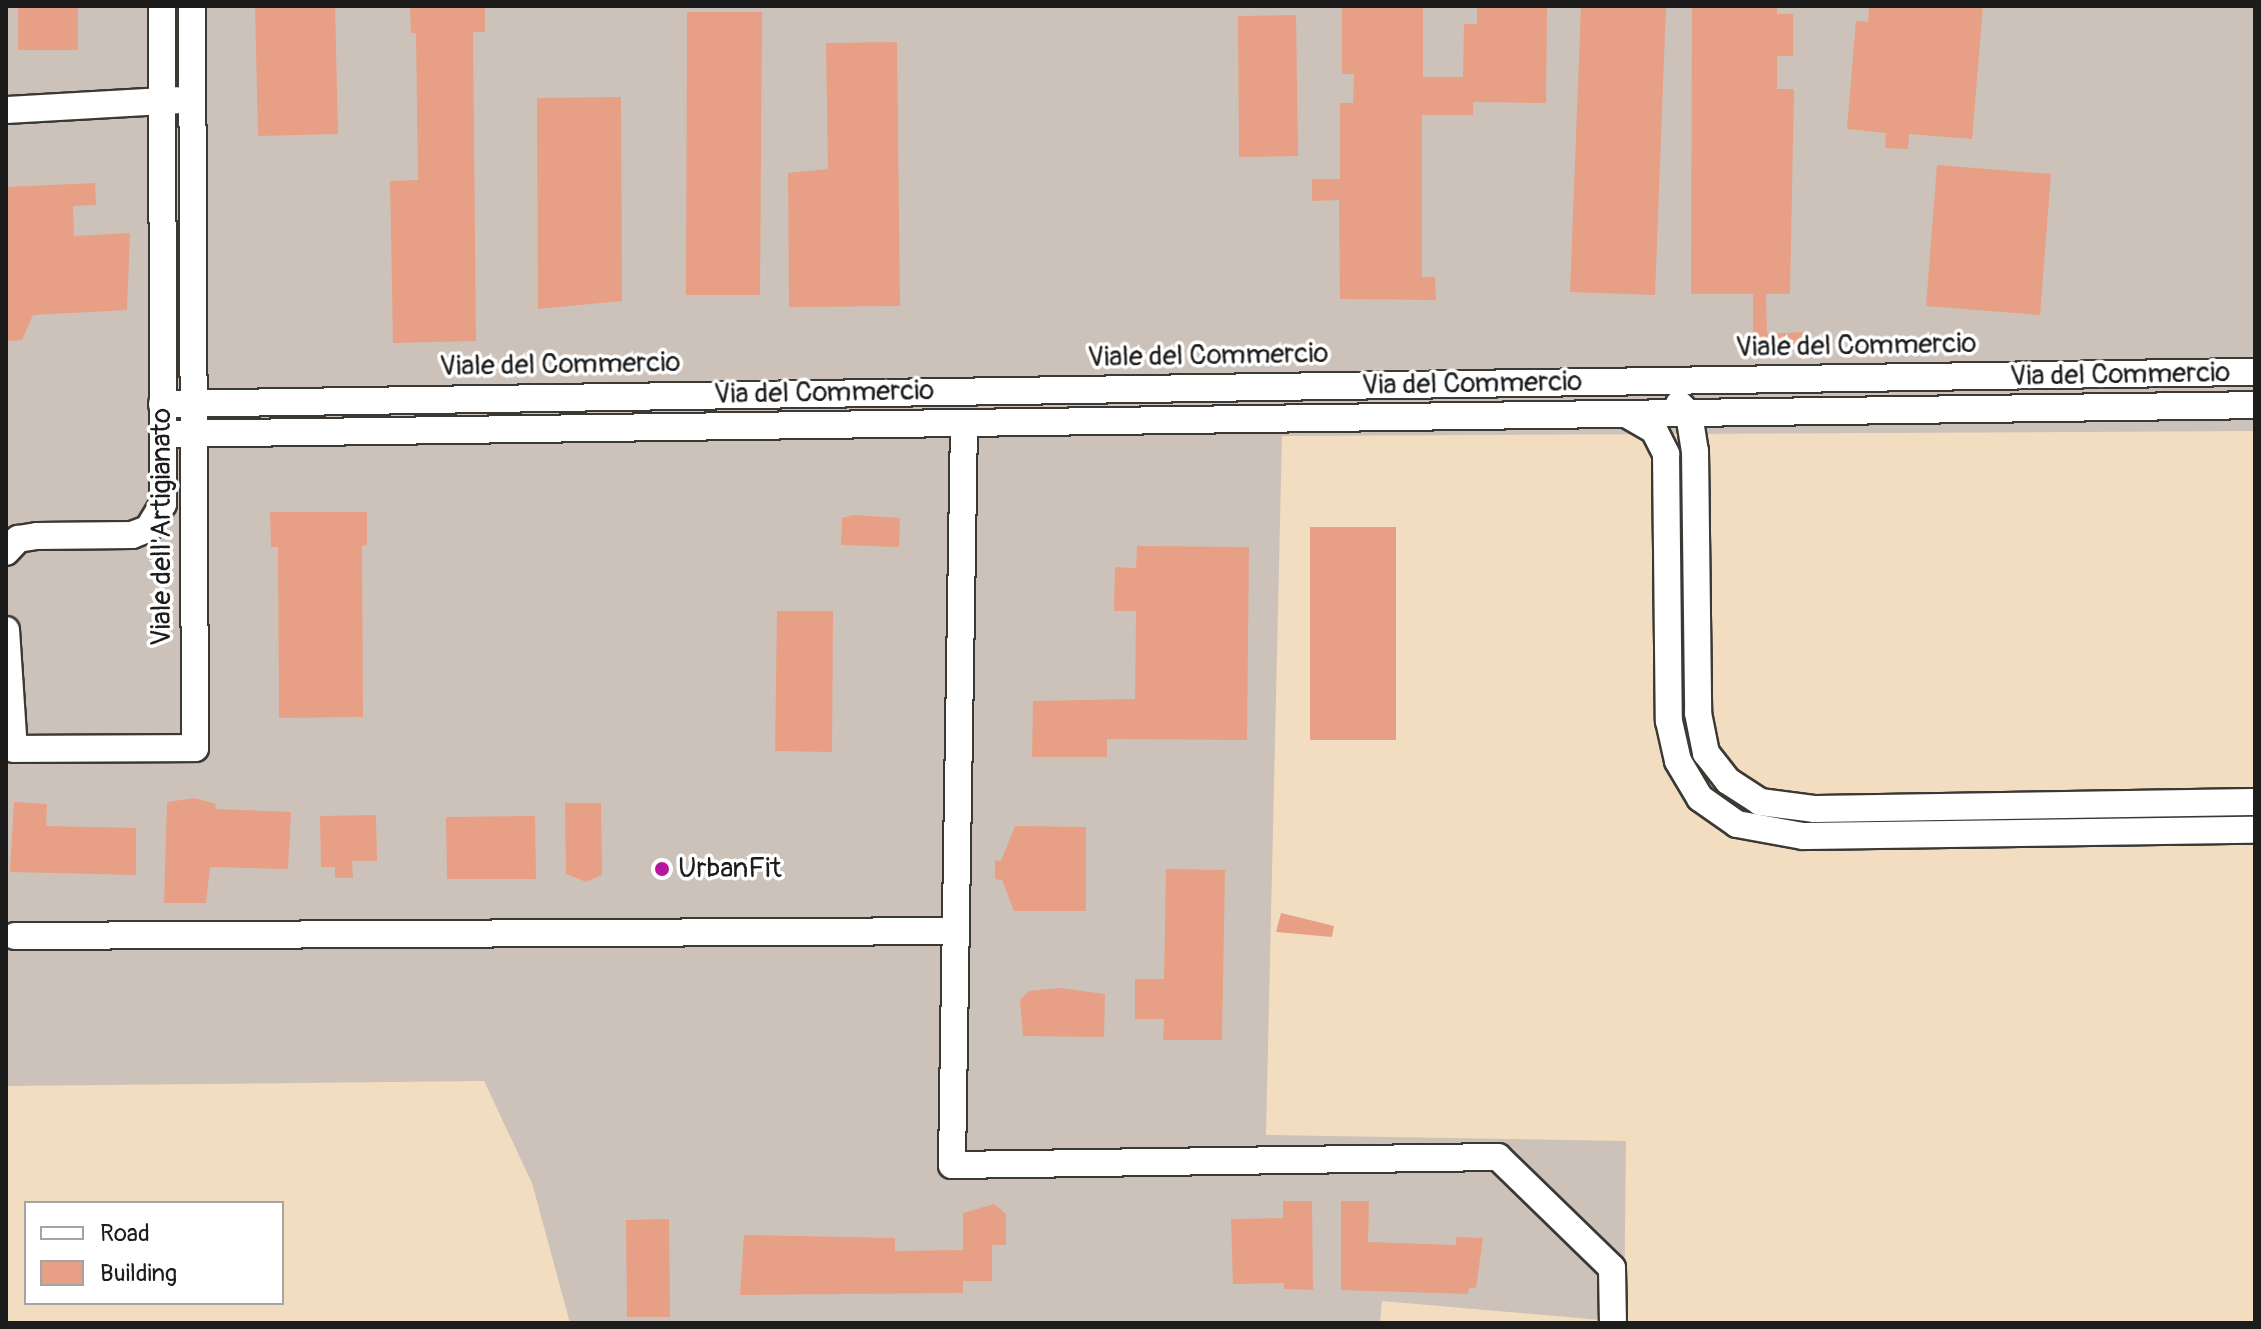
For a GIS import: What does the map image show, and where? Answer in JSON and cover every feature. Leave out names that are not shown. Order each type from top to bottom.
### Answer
[{"type":"street","name":"Viale dell'Artigianato","points":[[6,552],[18,539],[37,536],[132,535],[148,529],[163,504],[162,6]]},
{"type":"street","name":"Viale dell'Artigianato","points":[[6,630],[14,749],[195,748],[192,6]]},
{"type":"street","points":[[6,110],[193,100]]},
{"type":"street","name":"Viale del Commercio","points":[[162,404],[2255,372]]},
{"type":"street","points":[[1655,381],[1689,414],[1695,451],[1698,713],[1706,753],[1728,781],[1760,802],[1814,809],[2255,802]]},
{"type":"street","name":"Via del Commercio","points":[[163,434],[2255,405]]},
{"type":"street","points":[[1626,414],[1654,430],[1666,454],[1669,721],[1678,761],[1700,798],[1737,824],[1803,836],[2255,830]]},
{"type":"street","points":[[964,423],[952,1165],[1498,1157],[1612,1268],[1613,1323]]},
{"type":"street","points":[[15,936],[955,931]]},
{"type":"shaded area","points":[[6,6],[2255,6],[2255,431],[1282,436],[1266,1135],[1626,1141],[1624,1322],[1382,1301],[1380,1323],[570,1323],[532,1183],[484,1081],[6,1086]]},
{"type":"building","points":[[18,6],[78,6],[78,50],[18,50]]},
{"type":"building","points":[[255,6],[335,6],[338,134],[258,136]]},
{"type":"building","points":[[410,6],[485,6],[485,32],[473,32],[476,341],[393,343],[390,181],[418,180],[416,33],[411,33]]},
{"type":"building","points":[[1342,6],[1423,6],[1423,77],[1463,77],[1464,24],[1477,24],[1477,6],[1547,6],[1546,103],[1473,102],[1473,115],[1422,115],[1422,277],[1435,277],[1436,300],[1340,299],[1339,200],[1312,201],[1312,179],[1340,179],[1340,103],[1353,103],[1354,74],[1342,74]]},
{"type":"building","points":[[1581,6],[1666,6],[1655,295],[1570,292]]},
{"type":"building","points":[[1692,6],[1777,6],[1777,14],[1793,14],[1793,56],[1777,56],[1777,89],[1794,89],[1790,294],[1766,294],[1767,334],[1803,332],[1803,347],[1753,349],[1753,294],[1691,294]]},
{"type":"building","points":[[1869,6],[1983,6],[1972,139],[1909,134],[1908,149],[1885,148],[1886,133],[1847,129],[1856,21],[1868,22]]},
{"type":"building","points":[[687,12],[762,12],[760,295],[686,295]]},
{"type":"building","points":[[1296,15],[1298,156],[1239,157],[1238,16]]},
{"type":"building","points":[[897,42],[900,306],[789,307],[788,173],[828,169],[826,43]]},
{"type":"building","points":[[621,97],[622,301],[538,309],[537,98]]},
{"type":"building","points":[[1937,165],[2051,174],[2040,315],[1926,306]]},
{"type":"building","points":[[95,183],[96,205],[73,206],[74,236],[130,233],[127,310],[33,315],[22,340],[6,341],[6,187]]},
{"type":"building","points":[[270,512],[367,512],[367,545],[362,546],[363,717],[279,718],[278,547],[271,547]]},
{"type":"building","points":[[854,515],[900,518],[899,547],[841,545],[842,518]]},
{"type":"building","points":[[1310,527],[1396,527],[1396,740],[1310,740]]},
{"type":"building","points":[[1137,546],[1249,547],[1247,740],[1107,739],[1107,757],[1032,757],[1033,701],[1135,699],[1136,611],[1114,611],[1115,567],[1136,568]]},
{"type":"building","points":[[777,611],[833,611],[832,752],[775,751]]},
{"type":"building","points":[[195,798],[216,804],[215,809],[291,812],[288,869],[210,867],[206,903],[164,903],[167,802]]},
{"type":"building","points":[[14,802],[47,804],[46,826],[136,828],[136,875],[10,872]]},
{"type":"building","points":[[565,803],[601,803],[602,875],[586,882],[566,874]]},
{"type":"building","points":[[376,815],[377,861],[352,861],[353,878],[335,878],[335,867],[321,867],[320,816]]},
{"type":"building","points":[[535,816],[536,879],[447,879],[446,817]]},
{"type":"building","points":[[1015,826],[1086,827],[1086,911],[1014,911],[1002,880],[995,879],[995,860],[1001,861]]},
{"type":"building","points":[[1166,869],[1225,870],[1222,1040],[1163,1040],[1164,1019],[1135,1019],[1135,979],[1164,979]]},
{"type":"building","points":[[1281,913],[1334,926],[1332,937],[1276,932]]},
{"type":"building","points":[[1060,988],[1105,994],[1104,1037],[1023,1036],[1020,1000],[1029,991]]},
{"type":"building","points":[[1283,1201],[1312,1201],[1313,1290],[1284,1289],[1284,1283],[1233,1284],[1231,1219],[1283,1218]]},
{"type":"building","points":[[1341,1201],[1369,1201],[1368,1242],[1456,1245],[1456,1237],[1483,1238],[1476,1288],[1469,1288],[1468,1294],[1341,1290]]},
{"type":"building","points":[[994,1204],[1006,1214],[1006,1245],[992,1245],[992,1281],[963,1281],[963,1293],[740,1295],[744,1235],[895,1238],[895,1251],[963,1250],[963,1213]]},
{"type":"building","points":[[669,1219],[670,1317],[627,1317],[626,1220]]},
{"type":"place","name":"UrbanFit","points":[[662,869]]}]
